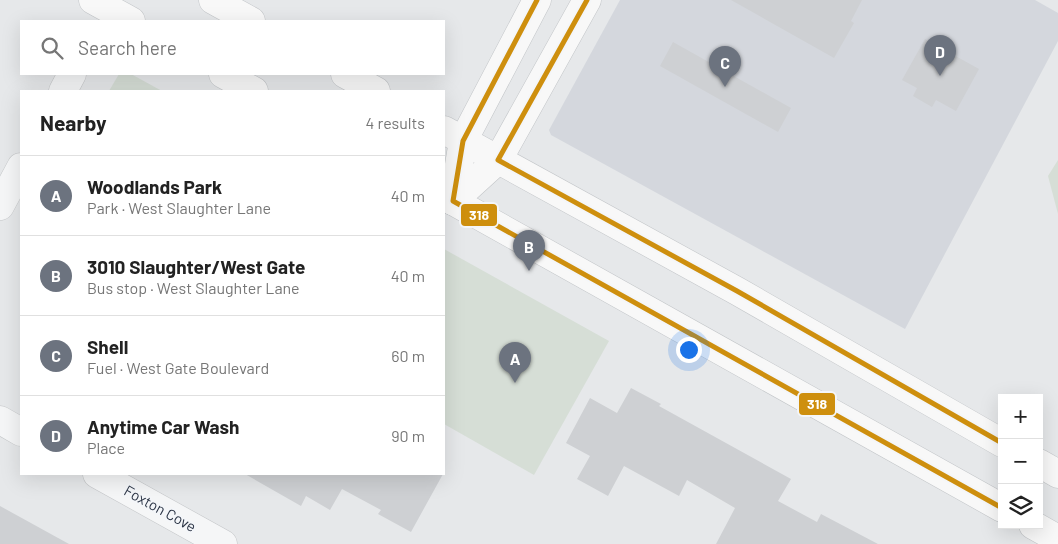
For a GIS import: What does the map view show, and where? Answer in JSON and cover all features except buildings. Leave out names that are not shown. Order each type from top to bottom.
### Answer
[{"type":"main road","points":[[213,0],[249,20]]},
{"type":"main road","points":[[449,198],[453,135],[537,0]]},
{"type":"main road","points":[[449,198],[498,160],[588,0]]},
{"type":"main road","points":[[103,7],[129,20]]},
{"type":"main road","points":[[225,75],[252,90]]},
{"type":"main road","points":[[346,75],[374,90]]},
{"type":"main road","points":[[453,135],[737,291],[998,440]]},
{"type":"main road","points":[[449,198],[549,256],[998,506]]},
{"type":"main road","points":[[1043,466],[1058,474]]},
{"type":"main road","points":[[1041,529],[1058,539]]},
{"type":"street","points":[[64,90],[71,75]]},
{"type":"street","points":[[0,206],[20,169]]},
{"type":"street","points":[[0,420],[20,431]]},
{"type":"street","name":"Foxton Cove","points":[[99,475],[223,544]]},
{"type":"shaded area","points":[[620,0],[1035,0],[1058,13],[1058,41],[905,329],[551,135],[549,130]]},
{"type":"shaded area","points":[[118,75],[133,75],[160,90],[110,90]]},
{"type":"shaded area","points":[[1058,160],[1058,214],[1048,176]]},
{"type":"shaded area","points":[[445,250],[609,341],[534,475],[445,425]]},
{"type":"transit line","name":"318","points":[[537,0],[463,141],[453,201],[998,506]]},
{"type":"transit line","name":"318","points":[[587,0],[498,160],[737,291],[998,441]]},
{"type":"place","name":"Anytime Car Wash","points":[[940,76]]},
{"type":"place","name":"Shell","points":[[725,87]]},
{"type":"place","name":"3010 Slaughter/West Gate","points":[[529,271]]},
{"type":"place","name":"Woodlands Park","points":[[515,383]]}]
